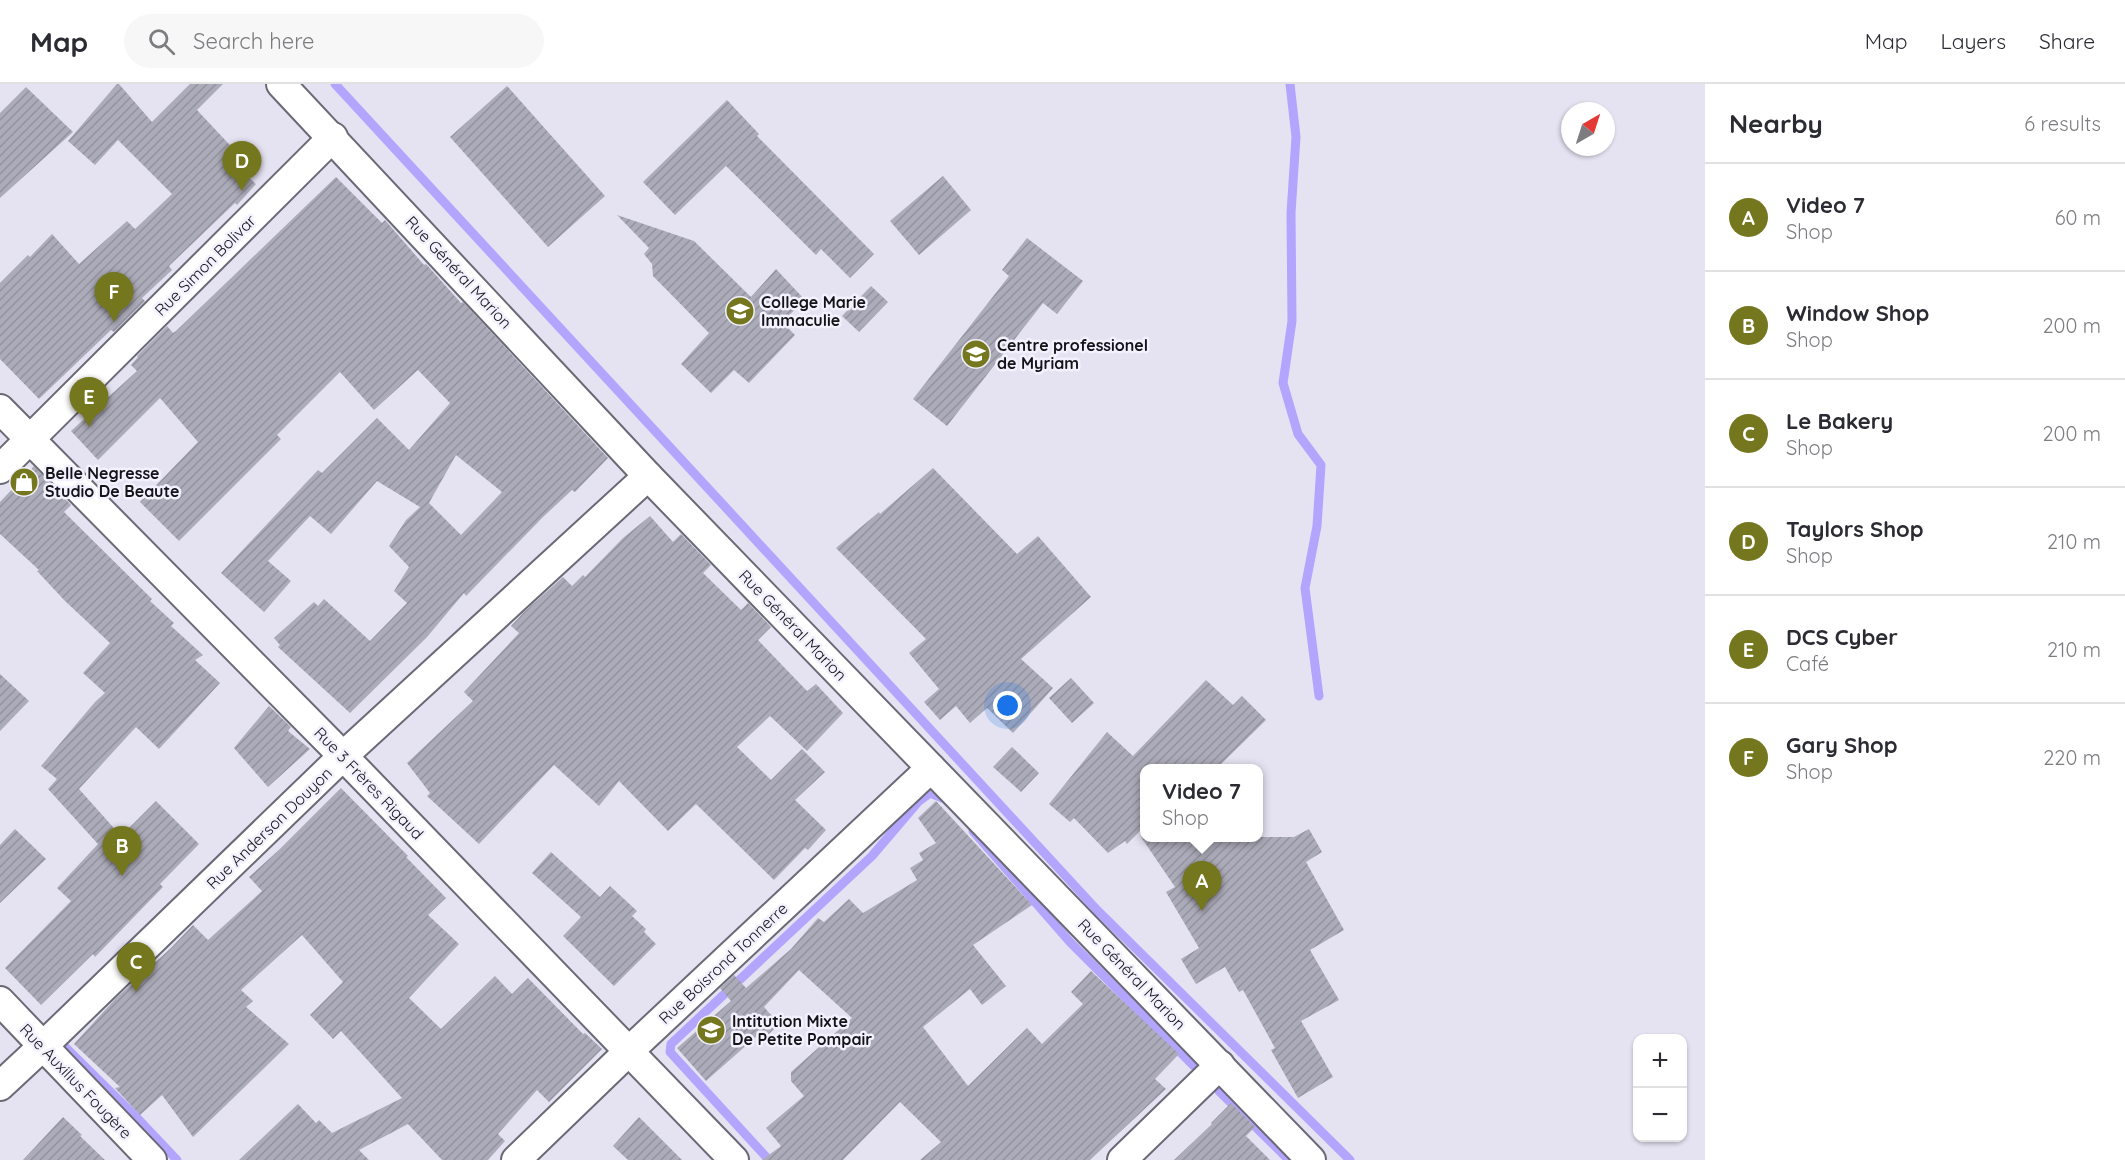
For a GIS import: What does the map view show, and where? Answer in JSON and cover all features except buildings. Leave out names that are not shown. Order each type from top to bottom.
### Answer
[{"type":"street","name":"Rue Général Marion","points":[[281,84],[648,476],[1311,1160]]},
{"type":"street","name":"Rue Simon Bolivar","points":[[0,469],[333,137]]},
{"type":"street","name":"Rue 3 Frères Rigaud","points":[[0,409],[29,441],[343,756],[734,1160]]},
{"type":"street","name":"Rue Anderson Douyon","points":[[0,1086],[343,756],[648,476]]},
{"type":"street","name":"Rue Boisrond Tonnerre","points":[[516,1160],[931,768]]},
{"type":"street","name":"Rue Auxilius Fougère","points":[[0,1001],[152,1160]]},
{"type":"street","points":[[1122,1160],[1220,1065]]},
{"type":"waterway","points":[[335,84],[1097,910],[1350,1160]]},
{"type":"waterway","points":[[1290,84],[1296,137],[1291,213],[1292,321],[1283,383],[1298,434],[1321,465],[1317,526],[1305,588],[1319,696]]},
{"type":"waterway","points":[[769,1160],[670,1052],[671,1044],[872,856],[918,802],[930,793],[948,802]]},
{"type":"waterway","points":[[973,831],[1070,942],[1194,1066]]},
{"type":"waterway","points":[[58,1040],[177,1160]]},
{"type":"waterway","points":[[1219,1091],[1289,1160]]},
{"type":"place","name":"Taylors Shop","points":[[242,191]]},
{"type":"place","name":"College Marie Immaculie","points":[[740,311]]},
{"type":"place","name":"Gary Shop","points":[[114,322]]},
{"type":"place","name":"Centre professionel de Myriam","points":[[976,354]]},
{"type":"place","name":"DCS Cyber","points":[[89,427]]},
{"type":"place","name":"Belle Negresse Studio De Beaute","points":[[24,482]]},
{"type":"place","name":"Window Shop","points":[[122,876]]},
{"type":"place","name":"Video 7","points":[[1202,911]]},
{"type":"place","name":"Le Bakery","points":[[136,992]]},
{"type":"place","name":"Intitution Mixte De Petite Pompair","points":[[711,1030]]}]
